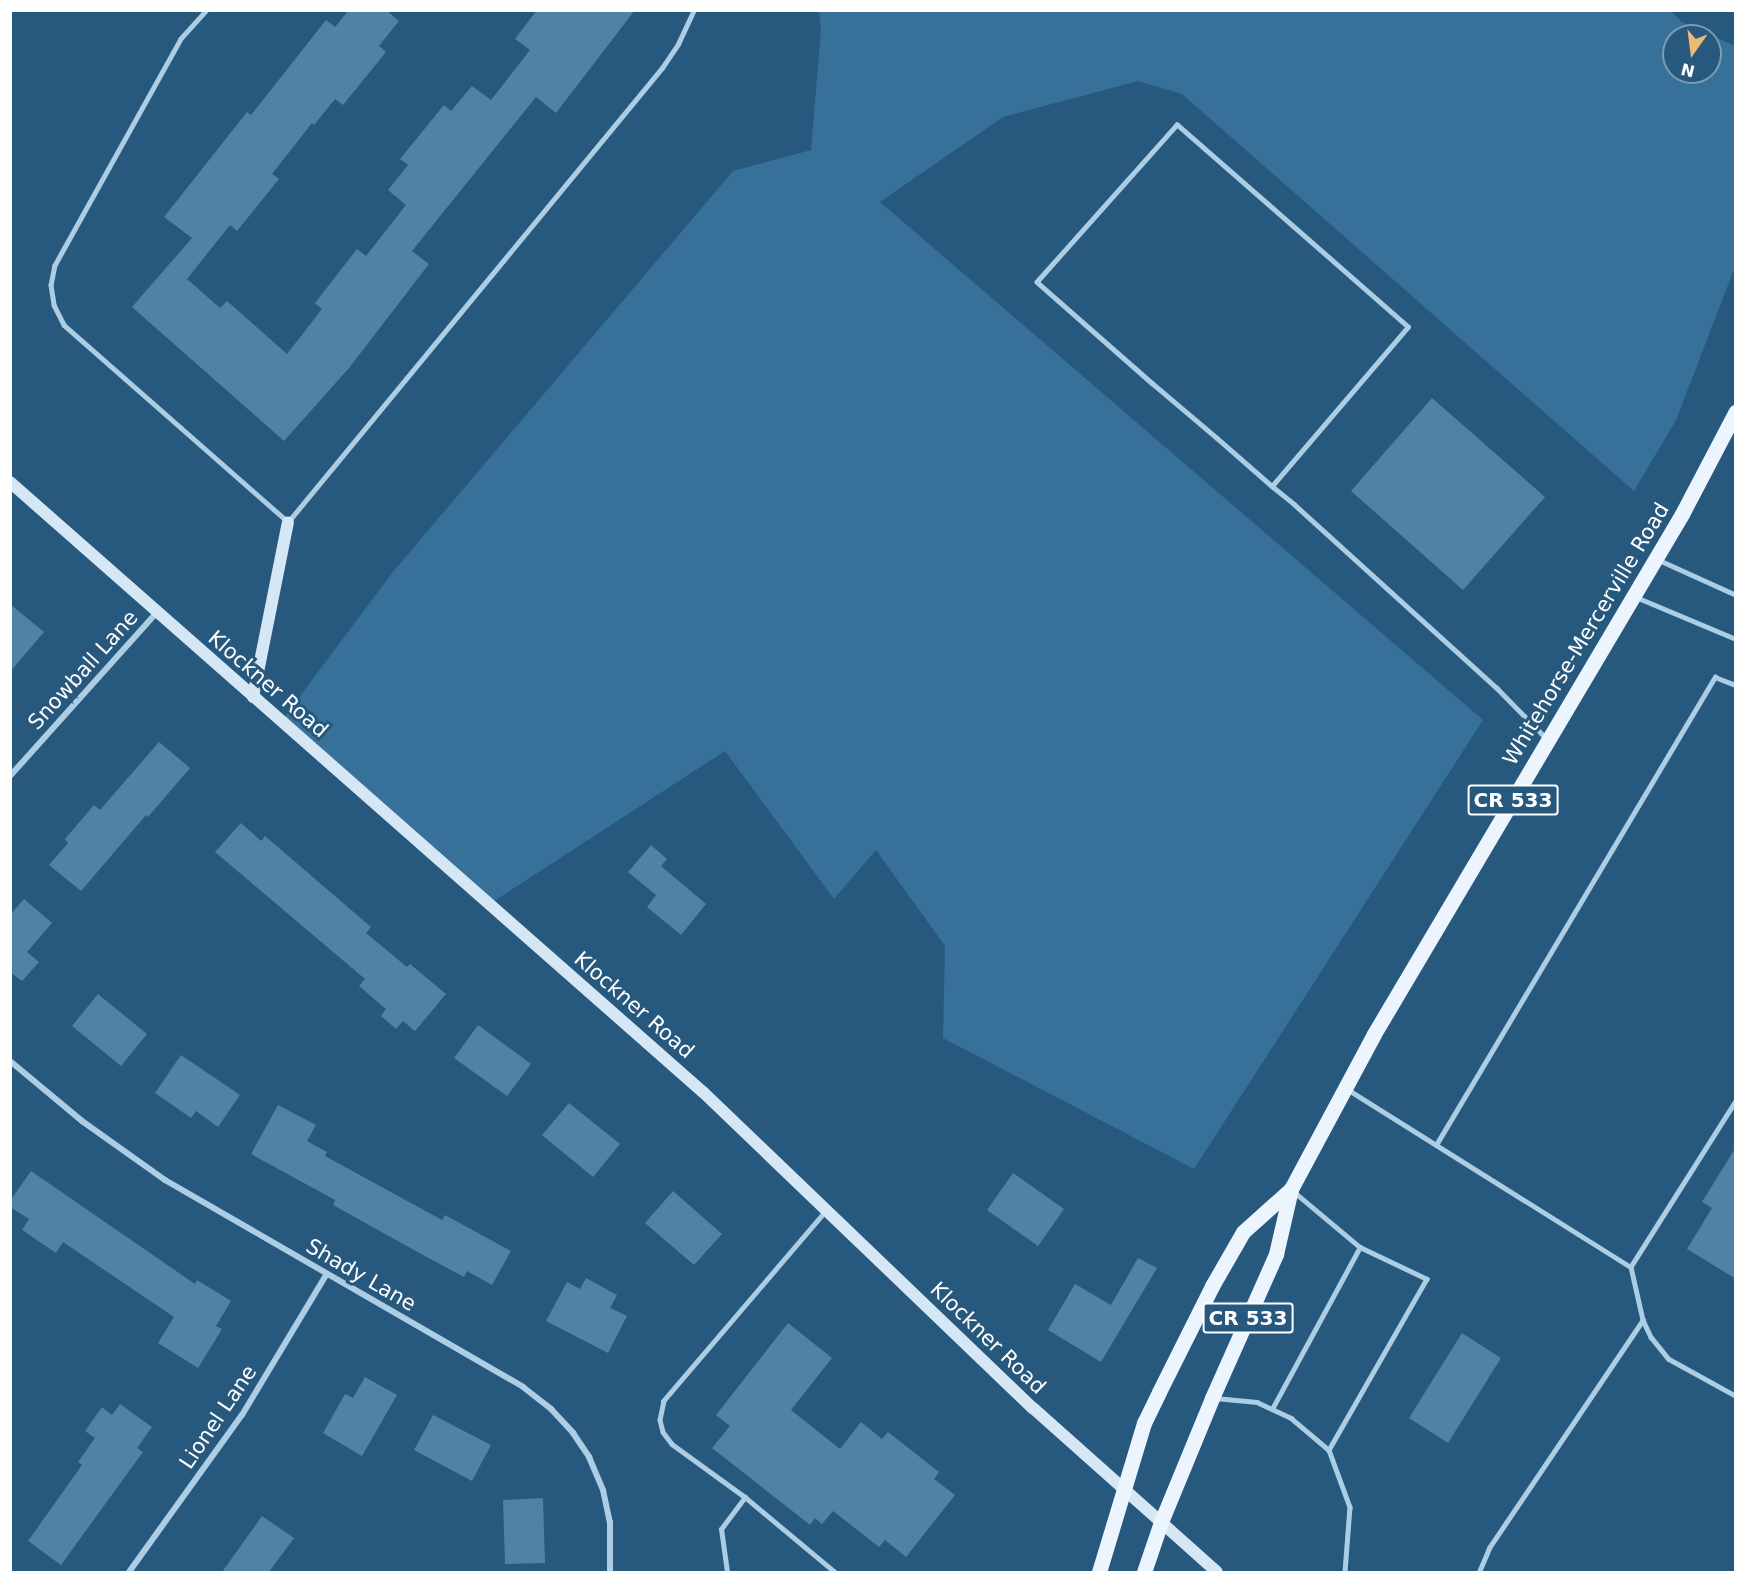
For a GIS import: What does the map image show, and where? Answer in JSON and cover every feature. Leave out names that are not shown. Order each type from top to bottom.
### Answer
[{"type":"main road","name":"Whitehorse-Mercerville Road","points":[[1144,1572],[1161,1522],[1212,1398],[1276,1254],[1290,1189],[1374,1034],[1634,596],[1736,411]]},
{"type":"main road","name":"Klockner Road","points":[[10,482],[703,1092],[1033,1408],[1217,1572]]},
{"type":"main road","points":[[253,697],[288,522]]},
{"type":"main road","name":"Whitehorse-Mercerville Road","points":[[1099,1572],[1144,1423],[1212,1286],[1243,1232],[1290,1189]]},
{"type":"street","name":"Snowball Lane","points":[[10,777],[157,612]]},
{"type":"street","name":"Shady Lane","points":[[12,1065],[82,1121],[165,1180],[523,1387],[551,1409],[573,1433],[590,1457],[603,1490],[610,1522],[610,1572]]},
{"type":"street","name":"Lionel Lane","points":[[129,1572],[242,1414],[326,1275]]},
{"type":"lane","points":[[207,10],[181,39],[55,265],[51,285],[54,305],[64,325],[288,522],[662,68],[694,10]]},
{"type":"lane","points":[[1272,486],[1408,327],[1178,125],[1038,282],[1272,486],[1497,688],[1548,740]]},
{"type":"lane","points":[[1656,558],[1736,595]]},
{"type":"lane","points":[[1634,596],[1736,639]]},
{"type":"lane","points":[[1436,1145],[1715,677],[1736,685]]},
{"type":"lane","points":[[1345,1088],[1631,1267]]},
{"type":"lane","points":[[1736,1101],[1631,1267],[1643,1320],[1651,1336],[1669,1359],[1736,1396]]},
{"type":"lane","points":[[1290,1189],[1360,1247],[1427,1279],[1329,1450]]},
{"type":"lane","points":[[827,1210],[664,1401],[660,1420],[663,1432],[672,1444],[746,1497],[835,1572]]},
{"type":"lane","points":[[1272,1409],[1360,1247]]},
{"type":"lane","points":[[1479,1572],[1489,1548],[1643,1320]]},
{"type":"lane","points":[[1212,1398],[1257,1402],[1291,1418],[1329,1450],[1350,1507],[1345,1572]]},
{"type":"lane","points":[[726,1572],[722,1529],[746,1497]]},
{"type":"shaded area","points":[[1669,10],[1686,24],[1662,24],[1662,84],[1722,84],[1722,40],[1735,46],[1735,267],[1676,420],[1634,491],[1182,94],[1138,81],[1003,117],[880,202],[1483,720],[1194,1169],[943,1038],[945,946],[876,850],[834,899],[725,751],[485,907],[279,724],[392,573],[733,171],[811,150],[821,30],[819,11]]},
{"type":"building","points":[[349,10],[386,10],[399,21],[379,46],[386,52],[343,105],[335,99],[314,125],[312,123],[272,174],[279,179],[237,231],[230,225],[187,279],[220,308],[227,301],[287,354],[322,309],[315,303],[357,249],[366,256],[406,205],[388,190],[408,165],[400,159],[444,105],[451,111],[472,86],[491,100],[530,50],[515,39],[537,10],[635,10],[556,113],[536,97],[412,251],[429,264],[349,368],[284,441],[132,307],[192,238],[164,217],[247,112],[251,115],[326,20],[335,27]]},
{"type":"building","points":[[1432,398],[1545,497],[1463,590],[1351,491]]},
{"type":"building","points":[[10,604],[44,632],[10,672]]},
{"type":"building","points":[[159,742],[190,768],[81,891],[49,865],[68,843],[65,839],[94,805],[100,810]]},
{"type":"building","points":[[241,823],[261,841],[265,836],[371,927],[366,933],[407,967],[410,964],[446,994],[415,1031],[403,1021],[396,1029],[381,1016],[386,1009],[359,986],[365,979],[215,852]]},
{"type":"building","points":[[651,845],[667,859],[661,866],[706,904],[681,935],[647,907],[656,895],[628,872]]},
{"type":"building","points":[[24,899],[52,923],[27,952],[39,962],[22,981],[10,972],[10,915]]},
{"type":"building","points":[[98,994],[147,1034],[121,1066],[72,1026]]},
{"type":"building","points":[[478,1025],[531,1064],[507,1096],[454,1058]]},
{"type":"building","points":[[181,1055],[240,1095],[218,1127],[196,1111],[191,1118],[155,1093]]},
{"type":"building","points":[[569,1103],[620,1144],[593,1177],[542,1135]]},
{"type":"building","points":[[278,1105],[316,1125],[307,1141],[327,1152],[325,1156],[442,1220],[445,1215],[511,1251],[492,1285],[467,1271],[464,1277],[423,1255],[333,1205],[335,1200],[251,1154]]},
{"type":"building","points":[[1736,1147],[1736,1279],[1687,1249],[1712,1208],[1702,1202]]},
{"type":"building","points":[[31,1171],[195,1284],[197,1280],[231,1301],[216,1326],[222,1329],[198,1368],[158,1343],[174,1317],[63,1242],[56,1253],[22,1230],[29,1219],[10,1207],[10,1201]]},
{"type":"building","points":[[1013,1173],[1064,1209],[1038,1246],[987,1210]]},
{"type":"building","points":[[673,1191],[722,1234],[694,1265],[645,1223]]},
{"type":"building","points":[[1138,1258],[1157,1268],[1101,1362],[1048,1330],[1075,1284],[1111,1305]]},
{"type":"building","points":[[586,1278],[617,1295],[610,1308],[627,1316],[608,1353],[546,1321],[567,1282],[580,1289]]},
{"type":"building","points":[[788,1323],[832,1358],[791,1410],[840,1449],[861,1422],[882,1439],[888,1432],[939,1472],[934,1479],[955,1495],[906,1557],[885,1540],[879,1547],[833,1511],[822,1524],[815,1518],[810,1525],[712,1448],[730,1426],[716,1415]]},
{"type":"building","points":[[1462,1333],[1501,1358],[1448,1443],[1409,1418]]},
{"type":"building","points":[[365,1377],[397,1395],[362,1456],[323,1433],[345,1394],[353,1398]]},
{"type":"building","points":[[120,1404],[152,1427],[137,1448],[143,1452],[61,1565],[28,1541],[82,1465],[78,1462],[95,1438],[85,1431],[102,1407],[112,1415]]},
{"type":"building","points":[[433,1415],[491,1445],[472,1481],[414,1450]]},
{"type":"building","points":[[543,1498],[545,1563],[505,1564],[503,1500]]},
{"type":"building","points":[[262,1516],[294,1538],[269,1572],[222,1572]]}]
